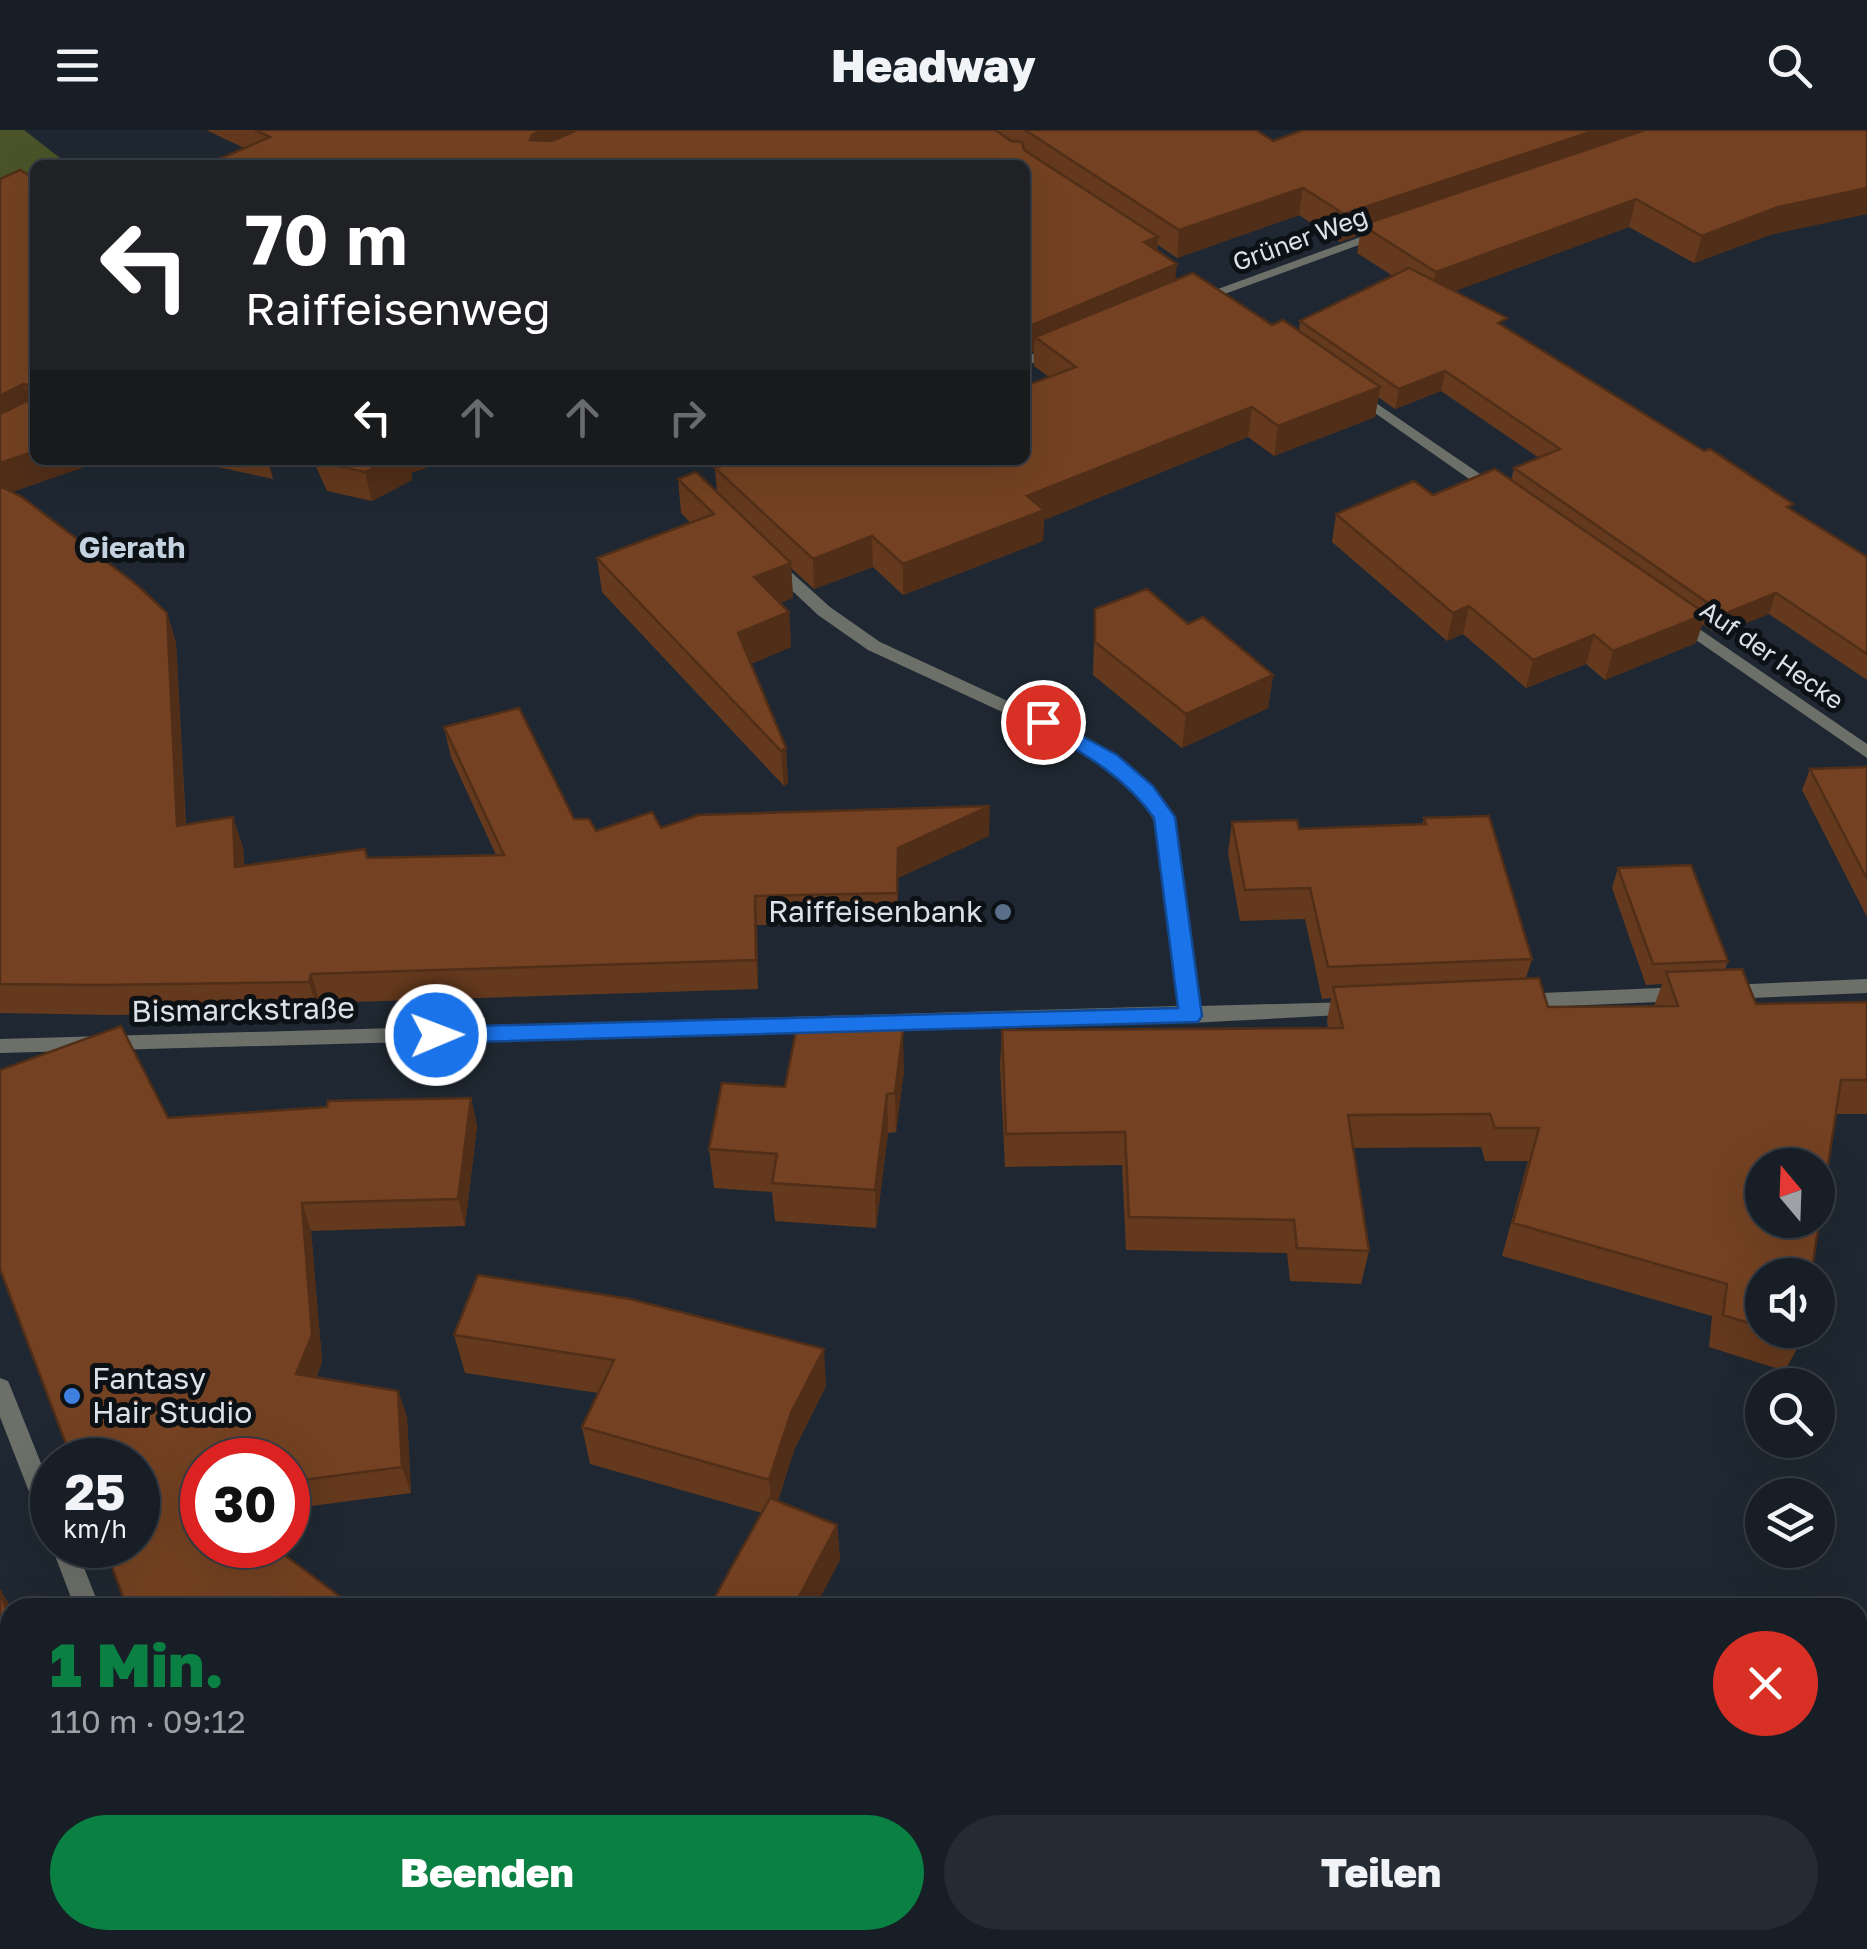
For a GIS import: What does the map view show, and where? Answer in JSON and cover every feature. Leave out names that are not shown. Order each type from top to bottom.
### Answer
[{"type":"street","name":"Grüner Weg","points":[[1210,290],[1398,228]]},
{"type":"street","points":[[1188,295],[1210,290],[1231,305]]},
{"type":"street","points":[[1030,360],[1079,340]]},
{"type":"street","points":[[1345,385],[1508,500]]},
{"type":"street","points":[[764,556],[824,611],[874,646],[1068,734],[1110,760],[1146,791],[1168,830],[1190,1016]]},
{"type":"street","name":"Auf der Hecke","points":[[1655,603],[1867,752]]},
{"type":"street","points":[[1509,1002],[1867,986]]},
{"type":"street","name":"Bismarckstraße","points":[[0,1046],[1190,1016],[1370,1008]]},
{"type":"street","points":[[0,1388],[30,1464]]},
{"type":"street","points":[[72,1568],[84,1598]]},
{"type":"green space","points":[[0,130],[24,130],[63,160],[30,160],[30,279],[0,266]]},
{"type":"building","points":[[255,130],[542,130],[530,140],[552,141],[577,130],[995,130],[1011,141],[1022,142],[1024,150],[1158,237],[1144,242],[1177,264],[1030,326],[1030,160],[217,160],[270,137]]},
{"type":"building","points":[[1025,130],[1256,130],[1273,141],[1303,130],[1596,130],[1344,214],[1303,188],[1179,230]]},
{"type":"building","points":[[1645,130],[1867,130],[1867,188],[1778,207],[1702,236],[1636,199],[1436,272],[1362,225]]},
{"type":"building","points":[[20,170],[30,176],[30,453],[0,463],[0,414],[27,401],[28,385],[0,396],[0,179]]},
{"type":"building","points":[[1409,268],[1507,318],[1498,323],[1704,451],[1710,449],[1793,504],[1787,507],[1867,557],[1867,654],[1776,593],[1724,614],[1514,468],[1560,449],[1445,371],[1399,389],[1300,321]]},
{"type":"building","points":[[1193,273],[1272,325],[1283,320],[1380,387],[1278,426],[1252,407],[1027,496],[1044,510],[903,564],[872,536],[813,559],[715,468],[1030,465],[1030,384],[1076,367],[1035,337]]},
{"type":"building","points":[[334,465],[379,465],[365,472]]},
{"type":"building","points":[[1495,469],[1706,614],[1613,651],[1594,635],[1533,660],[1469,606],[1453,613],[1336,514],[1414,481],[1433,495]]},
{"type":"building","points":[[696,472],[791,563],[754,577],[789,612],[738,633],[786,748],[781,751],[597,558],[714,514],[678,479]]},
{"type":"building","points":[[0,486],[22,497],[137,585],[167,613],[177,826],[233,817],[235,867],[365,849],[367,858],[504,855],[444,727],[519,708],[574,819],[589,819],[596,831],[652,812],[661,828],[699,815],[990,806],[898,848],[897,893],[755,896],[756,960],[311,974],[309,982],[0,984]]},
{"type":"building","points":[[1147,589],[1188,624],[1203,617],[1273,675],[1186,714],[1095,642],[1095,609]]},
{"type":"building","points":[[1867,767],[1867,879],[1810,769]]},
{"type":"building","points":[[1489,816],[1532,959],[1328,967],[1310,888],[1245,890],[1232,822],[1297,820],[1299,829],[1426,824],[1424,818]]},
{"type":"building","points":[[1691,865],[1728,961],[1653,964],[1618,868]]},
{"type":"building","points":[[1742,969],[1756,1004],[1867,1002],[1867,1080],[1841,1080],[1831,1148],[1745,1148],[1745,1238],[1817,1238],[1814,1258],[1745,1258],[1745,1322],[1723,1315],[1727,1284],[1513,1223],[1539,1128],[1495,1128],[1490,1114],[1348,1115],[1369,1251],[1297,1248],[1294,1220],[1129,1217],[1125,1132],[1006,1134],[1002,1030],[1343,1028],[1333,987],[1539,978],[1548,1007],[1678,1006],[1666,972]]},
{"type":"building","points":[[121,1026],[168,1118],[327,1107],[328,1101],[471,1098],[458,1199],[302,1203],[312,1335],[296,1374],[398,1391],[402,1467],[310,1479],[310,1438],[180,1438],[180,1568],[302,1568],[342,1598],[123,1598],[112,1568],[160,1568],[160,1438],[64,1438],[0,1269],[0,1070]]},
{"type":"building","points":[[797,1026],[903,1030],[895,1093],[887,1094],[875,1190],[772,1183],[777,1154],[709,1149],[722,1083],[785,1087]]},
{"type":"building","points":[[478,1275],[630,1299],[824,1349],[791,1413],[769,1480],[582,1427],[614,1360],[454,1335]]},
{"type":"building","points":[[770,1498],[837,1525],[798,1598],[715,1598]]},
{"type":"place","name":"Raiffeisenbank","points":[[1003,912]]},
{"type":"place","name":"Fantasy Hair Studio","points":[[72,1396]]},
{"type":"district","name":"Gierath","points":[[132,548]]},
{"type":"route","points":[[436,1035],[1190,1016],[1164,817],[1146,791],[1110,760],[1043,722]]}]
